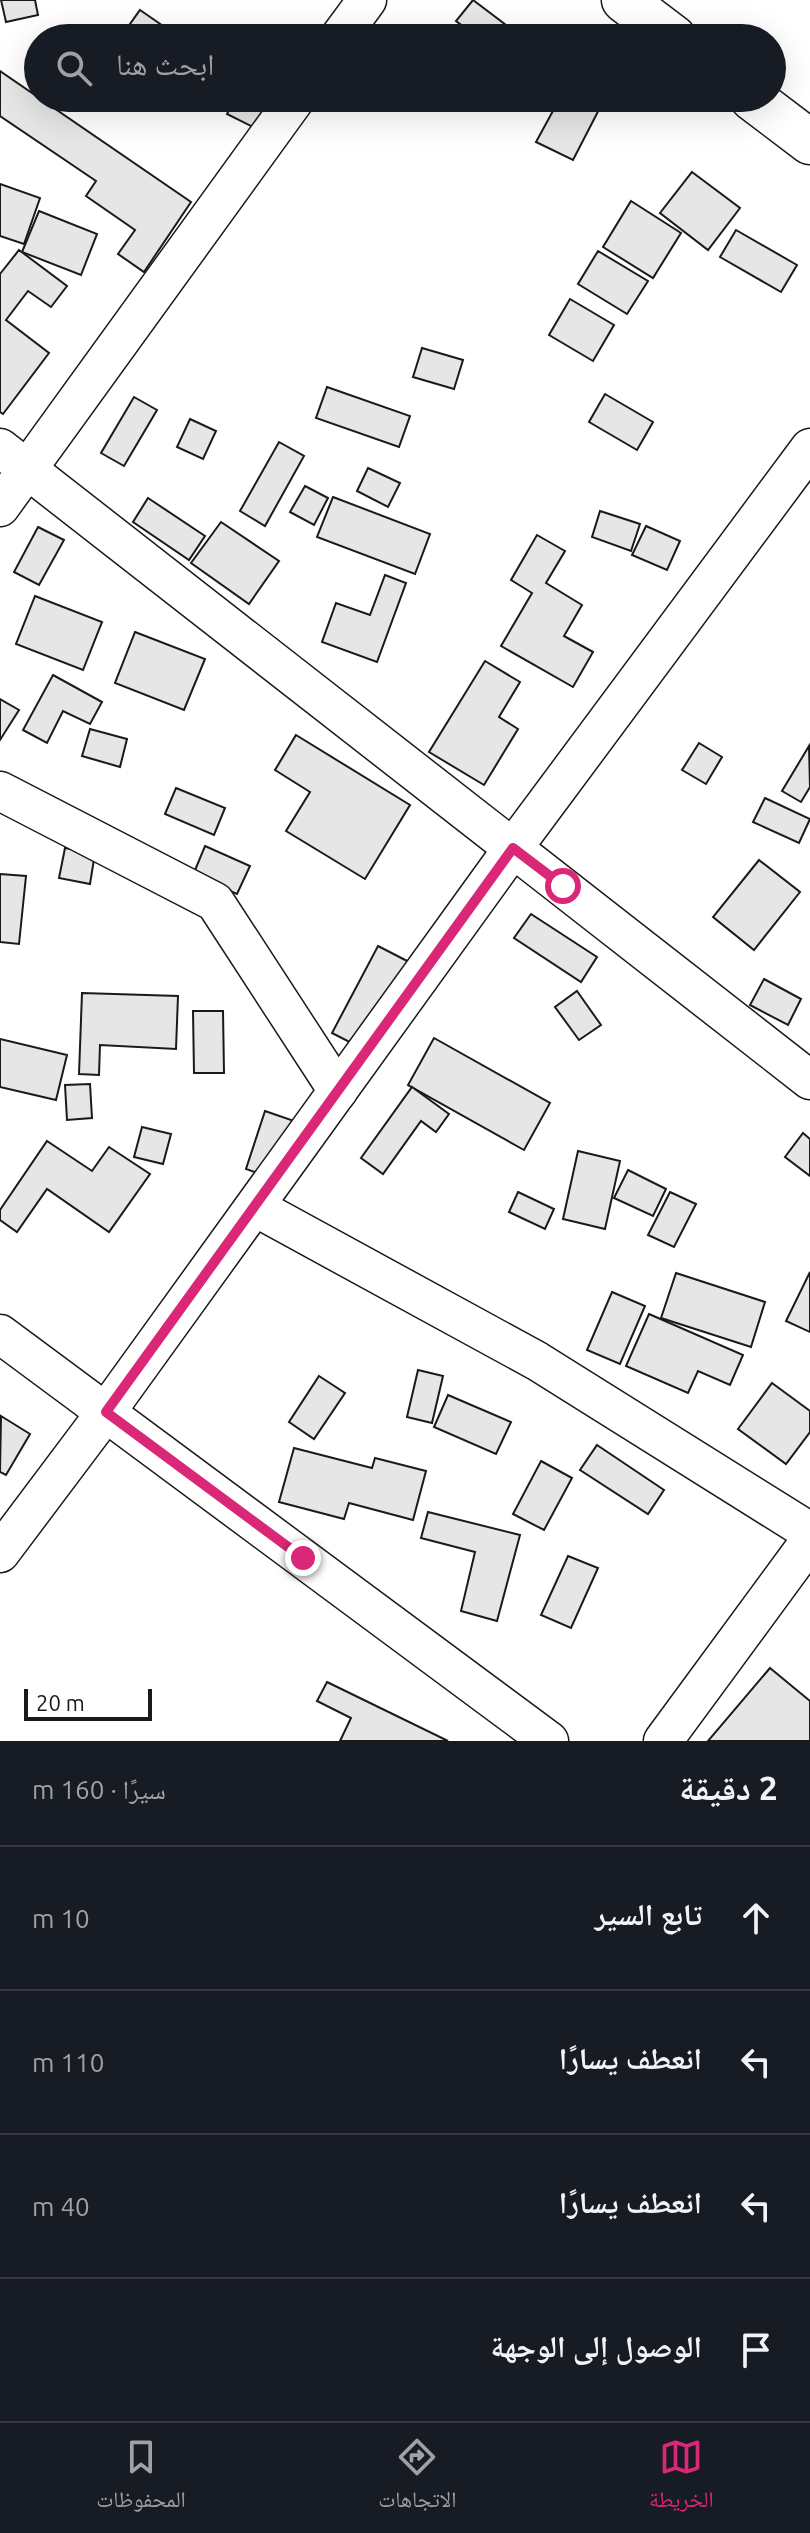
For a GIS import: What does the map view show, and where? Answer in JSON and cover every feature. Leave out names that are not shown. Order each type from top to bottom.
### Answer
[{"type":"highway","points":[[624,0],[656,24]]},
{"type":"highway","points":[[770,112],[810,142]]},
{"type":"street","points":[[349,24],[367,0]]},
{"type":"street","points":[[0,507],[14,459],[285,112]]},
{"type":"street","points":[[0,1553],[106,1412],[513,848],[810,448]]},
{"type":"street","points":[[14,459],[810,1080]]},
{"type":"street","points":[[0,791],[215,902],[338,1091]]},
{"type":"street","points":[[255,1207],[537,1361],[810,1532]]},
{"type":"street","points":[[0,1334],[549,1741]]},
{"type":"street","points":[[663,1741],[810,1541]]},
{"type":"building","points":[[1,0],[35,0],[38,15],[6,22]]},
{"type":"building","points":[[473,0],[505,24],[460,24],[456,21]]},
{"type":"building","points":[[140,10],[160,24],[130,24]]},
{"type":"building","points":[[0,71],[24,87],[24,112],[60,112],[191,202],[144,272],[118,254],[135,230],[86,196],[96,181],[0,116]]},
{"type":"building","points":[[228,112],[265,112],[257,129]]},
{"type":"building","points":[[552,112],[598,112],[573,160],[536,142]]},
{"type":"building","points":[[692,172],[740,208],[708,250],[660,213]]},
{"type":"building","points":[[0,184],[40,198],[24,244],[0,236]]},
{"type":"building","points":[[631,201],[681,233],[653,278],[603,247]]},
{"type":"building","points":[[39,211],[97,234],[81,275],[22,252]]},
{"type":"building","points":[[736,230],[797,265],[781,292],[720,257]]},
{"type":"building","points":[[19,250],[67,286],[51,307],[28,291],[6,320],[49,353],[3,414],[0,412],[0,274]]},
{"type":"building","points":[[598,251],[648,281],[627,314],[578,284]]},
{"type":"building","points":[[570,299],[614,325],[593,361],[549,335]]},
{"type":"building","points":[[422,348],[463,360],[454,389],[413,377]]},
{"type":"building","points":[[327,387],[410,416],[399,447],[316,418]]},
{"type":"building","points":[[605,394],[653,422],[637,450],[589,422]]},
{"type":"building","points":[[134,397],[157,410],[124,466],[101,453]]},
{"type":"building","points":[[190,419],[216,431],[203,459],[177,447]]},
{"type":"building","points":[[279,442],[304,456],[265,526],[240,511]]},
{"type":"building","points":[[368,468],[400,483],[388,507],[357,491]]},
{"type":"building","points":[[305,486],[328,498],[314,525],[290,512]]},
{"type":"building","points":[[333,497],[430,534],[415,574],[317,537]]},
{"type":"building","points":[[148,498],[205,536],[189,560],[133,522]]},
{"type":"building","points":[[600,511],[640,524],[631,551],[592,537]]},
{"type":"building","points":[[221,522],[279,561],[249,604],[191,563]]},
{"type":"building","points":[[646,526],[680,541],[667,570],[632,555]]},
{"type":"building","points":[[38,527],[64,540],[39,585],[14,572]]},
{"type":"building","points":[[537,535],[565,551],[546,583],[582,605],[564,636],[593,652],[573,687],[501,646],[532,593],[511,580]]},
{"type":"building","points":[[385,575],[406,583],[377,662],[322,642],[336,603],[370,615]]},
{"type":"building","points":[[35,596],[102,622],[83,670],[16,644]]},
{"type":"building","points":[[135,632],[205,659],[184,710],[115,683]]},
{"type":"building","points":[[485,661],[520,682],[499,717],[518,729],[484,785],[429,752]]},
{"type":"building","points":[[53,675],[102,702],[90,724],[63,711],[47,743],[23,730]]},
{"type":"building","points":[[0,699],[19,710],[0,740]]},
{"type":"building","points":[[90,729],[127,739],[120,767],[82,756]]},
{"type":"building","points":[[296,735],[410,805],[365,879],[286,831],[310,792],[275,770]]},
{"type":"building","points":[[699,743],[722,757],[706,784],[682,770]]},
{"type":"building","points":[[809,746],[810,787],[801,802],[782,791]]},
{"type":"building","points":[[176,788],[225,808],[214,835],[165,814]]},
{"type":"building","points":[[765,798],[810,819],[799,843],[753,822]]},
{"type":"building","points":[[205,846],[250,866],[237,894],[193,875]]},
{"type":"building","points":[[65,848],[95,853],[90,884],[59,878]]},
{"type":"building","points":[[759,860],[800,892],[754,950],[713,917]]},
{"type":"building","points":[[0,874],[26,876],[19,944],[0,942]]},
{"type":"building","points":[[531,914],[597,957],[581,982],[514,938]]},
{"type":"building","points":[[378,946],[415,965],[369,1052],[332,1033]]},
{"type":"building","points":[[764,979],[801,999],[788,1025],[750,1005]]},
{"type":"building","points":[[577,991],[601,1025],[579,1040],[555,1007]]},
{"type":"building","points":[[82,993],[178,996],[176,1049],[100,1045],[99,1075],[79,1074]]},
{"type":"building","points":[[193,1011],[223,1011],[224,1073],[194,1073]]},
{"type":"building","points":[[434,1038],[550,1103],[524,1150],[408,1085]]},
{"type":"building","points":[[0,1039],[67,1055],[56,1100],[0,1087]]},
{"type":"building","points":[[90,1084],[92,1118],[67,1120],[65,1085]]},
{"type":"building","points":[[412,1087],[449,1114],[436,1132],[421,1121],[383,1174],[361,1158]]},
{"type":"building","points":[[265,1111],[300,1123],[280,1181],[246,1169]]},
{"type":"building","points":[[142,1127],[171,1134],[163,1164],[134,1157]]},
{"type":"building","points":[[803,1133],[810,1139],[810,1176],[785,1157]]},
{"type":"building","points":[[47,1141],[92,1171],[109,1147],[150,1174],[109,1232],[47,1189],[17,1232],[0,1220],[0,1210]]},
{"type":"building","points":[[578,1151],[620,1161],[605,1229],[563,1219]]},
{"type":"building","points":[[628,1170],[666,1189],[653,1216],[614,1198]]},
{"type":"building","points":[[518,1192],[554,1209],[545,1229],[509,1212]]},
{"type":"building","points":[[670,1192],[696,1204],[674,1247],[648,1235]]},
{"type":"building","points":[[810,1272],[810,1332],[786,1321]]},
{"type":"building","points":[[676,1273],[765,1302],[751,1347],[661,1318]]},
{"type":"building","points":[[612,1292],[645,1306],[620,1364],[587,1350]]},
{"type":"building","points":[[649,1314],[743,1355],[730,1385],[698,1371],[688,1393],[626,1366]]},
{"type":"building","points":[[418,1370],[443,1376],[432,1423],[407,1417]]},
{"type":"building","points":[[319,1376],[345,1393],[314,1439],[289,1422]]},
{"type":"building","points":[[772,1383],[810,1411],[810,1432],[786,1464],[738,1429]]},
{"type":"building","points":[[448,1395],[511,1422],[496,1454],[434,1427]]},
{"type":"building","points":[[1,1416],[30,1434],[6,1475],[0,1472]]},
{"type":"building","points":[[597,1445],[664,1490],[648,1514],[580,1470]]},
{"type":"building","points":[[294,1448],[372,1468],[375,1458],[426,1471],[413,1520],[349,1503],[344,1519],[279,1502]]},
{"type":"building","points":[[541,1461],[572,1478],[544,1530],[513,1514]]},
{"type":"building","points":[[428,1512],[520,1535],[497,1621],[461,1611],[475,1552],[421,1538]]},
{"type":"building","points":[[568,1556],[598,1568],[571,1628],[541,1615]]},
{"type":"building","points":[[770,1668],[810,1701],[810,1741],[708,1741]]},
{"type":"building","points":[[327,1682],[448,1741],[340,1741],[351,1718],[317,1701]]},
{"type":"route","points":[[303,1558],[106,1412],[513,848],[563,886]]}]
